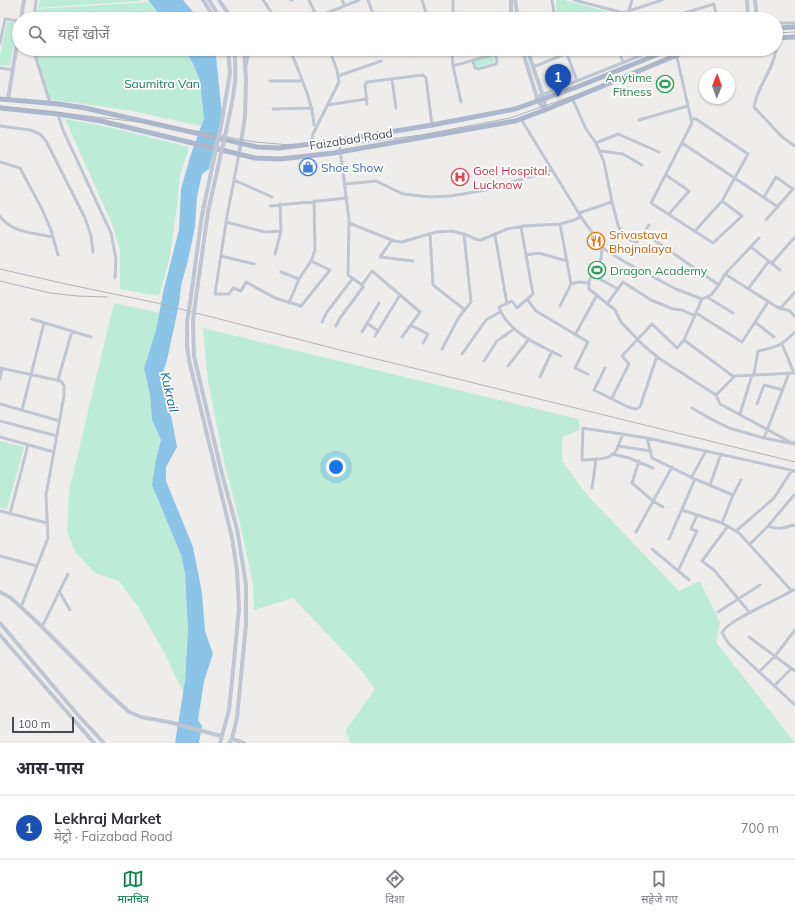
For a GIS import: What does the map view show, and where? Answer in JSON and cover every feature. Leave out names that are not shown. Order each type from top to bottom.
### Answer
[{"type":"main road","points":[[783,28],[795,27]]},
{"type":"main road","points":[[783,38],[795,37]]},
{"type":"main road","name":"Faizabad Road","points":[[0,98],[50,103],[104,112],[240,144],[257,147],[279,148],[432,125],[515,109],[652,56]]},
{"type":"main road","name":"Faizabad Road","points":[[0,108],[58,114],[101,122],[254,158],[281,159],[342,151],[515,121],[675,56]]},
{"type":"street","points":[[22,12],[24,0]]},
{"type":"street","points":[[35,12],[36,0]]},
{"type":"street","points":[[203,0],[211,12]]},
{"type":"street","points":[[209,0],[217,12]]},
{"type":"street","points":[[219,0],[227,12]]},
{"type":"street","points":[[263,0],[271,12]]},
{"type":"street","points":[[309,0],[314,12]]},
{"type":"street","points":[[342,0],[345,6]]},
{"type":"street","points":[[331,12],[359,0]]},
{"type":"street","points":[[368,0],[372,12]]},
{"type":"street","points":[[422,0],[426,12]]},
{"type":"street","points":[[453,0],[453,12]]},
{"type":"street","points":[[511,0],[511,12]]},
{"type":"street","points":[[515,0],[517,12]]},
{"type":"street","points":[[552,0],[555,12]]},
{"type":"street","points":[[574,0],[624,12],[662,0]]},
{"type":"street","points":[[629,11],[632,0]]},
{"type":"street","points":[[747,0],[748,12]]},
{"type":"street","points":[[755,0],[756,12]]},
{"type":"street","points":[[688,12],[714,4],[716,12]]},
{"type":"street","points":[[0,43],[5,19],[12,19]]},
{"type":"street","points":[[783,23],[795,23]]},
{"type":"street","points":[[8,100],[15,56]]},
{"type":"street","points":[[35,56],[50,103]]},
{"type":"street","points":[[220,743],[220,735],[229,703],[239,608],[237,570],[227,514],[187,347],[187,322],[198,243],[224,113],[230,73],[229,56]]},
{"type":"street","points":[[229,743],[232,739],[236,720],[246,624],[246,584],[240,544],[200,385],[194,356],[193,336],[195,305],[207,218],[234,93],[236,73],[235,56]]},
{"type":"street","points":[[244,56],[245,117],[215,294],[230,294],[233,288],[241,291],[246,282],[275,298],[301,306],[330,270],[312,261]]},
{"type":"street","points":[[245,67],[247,56]]},
{"type":"street","points":[[293,56],[312,108],[314,125],[316,126]]},
{"type":"street","points":[[311,144],[316,126],[339,82],[337,70],[331,56]]},
{"type":"street","points":[[452,56],[453,66],[461,102]]},
{"type":"street","points":[[453,66],[487,56]]},
{"type":"street","points":[[472,60],[475,68],[478,69],[496,64],[496,56]]},
{"type":"street","points":[[524,56],[538,99],[545,110]]},
{"type":"street","points":[[529,56],[543,97],[545,110]]},
{"type":"street","points":[[533,67],[556,56]]},
{"type":"street","points":[[568,56],[577,81]]},
{"type":"street","points":[[621,56],[623,62]]},
{"type":"street","points":[[543,97],[577,81],[638,56]]},
{"type":"street","points":[[677,56],[692,123],[651,203],[713,243],[742,216],[722,201]]},
{"type":"street","points":[[774,56],[771,67],[761,85],[754,107],[782,137],[795,146]]},
{"type":"street","points":[[338,76],[381,60]]},
{"type":"street","points":[[0,68],[13,70]]},
{"type":"street","points":[[367,104],[365,83],[423,75],[425,76],[432,125]]},
{"type":"street","points":[[392,79],[396,108]]},
{"type":"street","points":[[270,81],[302,81]]},
{"type":"street","points":[[572,98],[586,129],[601,152],[612,202],[622,235],[637,242],[649,225]]},
{"type":"street","points":[[327,105],[366,99]]},
{"type":"street","points":[[639,120],[688,106]]},
{"type":"street","points":[[273,109],[312,108]]},
{"type":"street","points":[[58,114],[63,130],[111,233],[116,260],[115,278]]},
{"type":"street","points":[[521,119],[580,215],[602,247],[625,262],[676,289],[702,299],[711,295],[725,274],[759,238]]},
{"type":"street","points":[[692,119],[696,119],[748,154],[722,201],[695,231]]},
{"type":"street","points":[[0,126],[30,130],[40,134],[46,141],[85,218],[91,236],[93,252]]},
{"type":"street","points":[[596,143],[618,134],[659,152]]},
{"type":"street","points":[[339,140],[342,151],[349,223],[348,275],[362,285]]},
{"type":"street","points":[[682,143],[778,207]]},
{"type":"street","points":[[601,152],[623,154],[642,165]]},
{"type":"street","points":[[0,162],[20,168],[42,209],[58,254]]},
{"type":"street","points":[[345,184],[376,181],[403,194],[430,197],[451,196],[486,190],[552,170]]},
{"type":"street","points":[[666,175],[688,191],[668,214]]},
{"type":"street","points":[[764,197],[776,177],[793,189],[766,220]]},
{"type":"street","points":[[234,180],[272,197]]},
{"type":"street","points":[[270,206],[347,198]]},
{"type":"street","points":[[289,303],[299,279],[312,261],[315,250],[314,201]]},
{"type":"street","points":[[349,223],[392,240],[402,242],[430,234],[452,231],[481,240],[496,235],[507,229],[560,224],[574,220],[580,215],[612,202]]},
{"type":"street","points":[[275,254],[282,231],[280,204]]},
{"type":"street","points":[[0,216],[5,223],[14,228],[53,237]]},
{"type":"street","points":[[226,222],[265,232],[282,231]]},
{"type":"street","points":[[560,224],[571,284],[560,306]]},
{"type":"street","points":[[521,227],[533,294],[518,308],[512,301],[499,307],[500,312],[514,329],[561,356]]},
{"type":"street","points":[[644,233],[718,285]]},
{"type":"street","points":[[430,234],[433,285],[465,310]]},
{"type":"street","points":[[442,349],[459,317],[471,302],[464,234]]},
{"type":"street","points":[[496,235],[507,304]]},
{"type":"street","points":[[748,289],[795,237]]},
{"type":"street","points":[[392,240],[380,257],[413,261]]},
{"type":"street","points":[[602,247],[601,259],[592,275],[589,283],[589,289],[615,310],[622,322],[657,356],[716,396],[720,404],[794,442]]},
{"type":"street","points":[[751,247],[780,270]]},
{"type":"street","points":[[526,255],[539,253],[567,261]]},
{"type":"street","points":[[221,256],[254,264]]},
{"type":"street","points":[[336,326],[340,318],[363,287],[362,285],[372,271],[420,312],[402,337]]},
{"type":"street","points":[[281,272],[299,279]]},
{"type":"street","points":[[725,274],[780,309],[790,311],[795,317]]},
{"type":"street","points":[[592,275],[618,289]]},
{"type":"street","points":[[322,322],[327,312],[353,278]]},
{"type":"street","points":[[571,284],[578,282],[589,283]]},
{"type":"street","points":[[607,304],[623,282],[651,300],[672,310],[682,310],[695,315],[742,342],[768,302]]},
{"type":"street","points":[[780,309],[795,292]]},
{"type":"street","points":[[375,336],[400,295]]},
{"type":"street","points":[[575,335],[597,295]]},
{"type":"street","points":[[707,297],[733,313]]},
{"type":"street","points":[[612,398],[629,364],[622,356],[638,338],[652,324],[677,348],[684,340],[702,299]]},
{"type":"street","points":[[527,300],[536,311],[588,342],[575,368],[588,374]]},
{"type":"street","points":[[362,332],[380,303]]},
{"type":"street","points":[[462,354],[486,320],[500,312]]},
{"type":"street","points":[[32,319],[91,337]]},
{"type":"street","points":[[755,322],[774,336]]},
{"type":"street","points":[[22,410],[44,323]]},
{"type":"street","points":[[367,324],[378,331]]},
{"type":"street","points":[[410,325],[428,334],[423,343]]},
{"type":"street","points":[[484,361],[497,341],[514,329]]},
{"type":"street","points":[[58,380],[72,331]]},
{"type":"street","points":[[740,414],[753,375],[758,351],[782,344],[795,332]]},
{"type":"street","points":[[508,366],[529,339]]},
{"type":"street","points":[[684,340],[734,377]]},
{"type":"street","points":[[716,396],[734,377],[795,373],[782,344]]},
{"type":"street","points":[[540,377],[552,351]]},
{"type":"street","points":[[605,368],[594,390],[612,398],[628,408],[636,410],[640,407],[651,370],[657,356]]},
{"type":"street","points":[[0,379],[1,368],[58,380],[61,381],[64,386],[60,421],[46,495],[48,538],[21,607]]},
{"type":"street","points":[[764,438],[789,373]]},
{"type":"street","points":[[757,404],[764,385],[783,390]]},
{"type":"street","points":[[0,404],[60,421]]},
{"type":"street","points":[[692,408],[729,428],[764,438],[794,442]]},
{"type":"street","points":[[0,421],[57,436]]},
{"type":"street","points":[[623,434],[615,453],[607,457],[582,460],[583,428],[623,434],[647,438],[794,470],[774,498],[736,531]]},
{"type":"street","points":[[0,437],[54,452]]},
{"type":"street","points":[[647,438],[652,458],[733,495]]},
{"type":"street","points":[[10,514],[28,444]]},
{"type":"street","points":[[618,446],[651,451]]},
{"type":"street","points":[[669,539],[682,510],[693,478],[706,451]]},
{"type":"street","points":[[612,454],[629,458],[653,468]]},
{"type":"street","points":[[710,485],[721,454]]},
{"type":"street","points":[[592,488],[596,459]]},
{"type":"street","points":[[639,462],[632,483],[653,501],[663,506]]},
{"type":"street","points":[[636,532],[672,468]]},
{"type":"street","points":[[722,523],[733,495],[741,480]]},
{"type":"street","points":[[749,545],[768,526],[794,495]]},
{"type":"street","points":[[682,510],[722,523],[736,531],[793,590],[750,613],[724,629],[722,633],[730,644],[759,672],[794,702]]},
{"type":"street","points":[[0,511],[47,523]]},
{"type":"street","points":[[678,571],[697,532],[691,530],[697,515]]},
{"type":"street","points":[[768,526],[780,529],[793,525],[795,526]]},
{"type":"street","points":[[728,526],[702,561],[714,570],[750,613]]},
{"type":"street","points":[[652,549],[689,580]]},
{"type":"street","points":[[0,556],[37,566]]},
{"type":"street","points":[[42,627],[68,574]]},
{"type":"street","points":[[718,612],[760,585]]},
{"type":"street","points":[[59,591],[70,610]]},
{"type":"street","points":[[0,592],[11,598],[21,607],[129,712],[141,717],[169,722],[220,735]]},
{"type":"street","points":[[0,623],[104,743]]},
{"type":"street","points":[[759,672],[775,656],[795,630]]},
{"type":"street","points":[[0,635],[94,743]]},
{"type":"street","points":[[749,637],[795,671]]},
{"type":"street","points":[[774,686],[791,668]]},
{"type":"street","points":[[226,717],[236,720]]},
{"type":"street","points":[[232,739],[244,743]]},
{"type":"green space","points":[[40,0],[141,0],[142,1],[38,8]]},
{"type":"green space","points":[[556,0],[564,0],[610,12],[557,12]]},
{"type":"green space","points":[[149,2],[157,12],[36,12],[36,9]]},
{"type":"green space","points":[[7,22],[12,22],[12,54],[10,66],[0,65],[0,55]]},
{"type":"green space","name":"Saumitra Van","points":[[35,56],[188,56],[198,76],[201,86],[204,116],[201,126],[127,110],[48,99]]},
{"type":"green space","points":[[493,56],[495,62],[476,67],[474,61]]},
{"type":"green space","points":[[65,119],[113,128],[189,147],[180,176],[169,261],[159,296],[120,289],[120,251],[113,226]]},
{"type":"green space","points":[[114,303],[159,313],[156,330],[144,368],[150,395],[152,420],[161,440],[152,485],[181,555],[185,573],[188,630],[184,694],[164,652],[138,607],[119,581],[95,573],[76,553],[67,532],[69,491]]},
{"type":"green space","points":[[203,328],[578,419],[580,430],[562,437],[562,461],[587,495],[679,591],[700,581],[720,623],[716,642],[795,743],[350,743],[346,730],[375,689],[356,664],[293,598],[254,610],[253,585],[240,523],[223,457],[208,381]]},
{"type":"green space","points":[[0,441],[24,447],[7,509],[0,508]]},
{"type":"water","points":[[148,0],[183,0],[193,12],[157,12]]},
{"type":"water","points":[[188,56],[216,56],[222,115],[209,169],[202,174],[197,197],[195,227],[181,286],[179,304],[167,360],[162,376],[177,447],[166,467],[166,481],[193,547],[202,593],[205,631],[213,654],[204,681],[198,720],[202,726],[199,743],[175,743],[185,681],[188,630],[185,573],[181,555],[152,485],[161,440],[152,420],[150,395],[144,368],[156,330],[164,288],[179,230],[181,189],[190,157],[204,118],[200,81]]},
{"type":"railway","points":[[783,33],[795,32]]},
{"type":"railway","points":[[0,106],[157,124],[255,142],[302,146],[345,145],[421,135],[510,118],[590,90],[672,56]]},
{"type":"railway","points":[[0,269],[157,303],[344,351],[795,462]]},
{"type":"railway","points":[[0,281],[50,293],[107,297]]},
{"type":"place","name":"Anytime Fitness","points":[[665,84]]},
{"type":"place","name":"Lekhraj Market","points":[[558,97]]},
{"type":"place","name":"Shoe Show","points":[[308,167]]},
{"type":"place","name":"Goel Hospital, Lucknow","points":[[460,177]]},
{"type":"place","name":"Srivastava Bhojnalaya","points":[[596,241]]},
{"type":"place","name":"Dragon Academy","points":[[597,270]]},
{"type":"water label","name":"Kukrail","points":[[170,392]]}]
